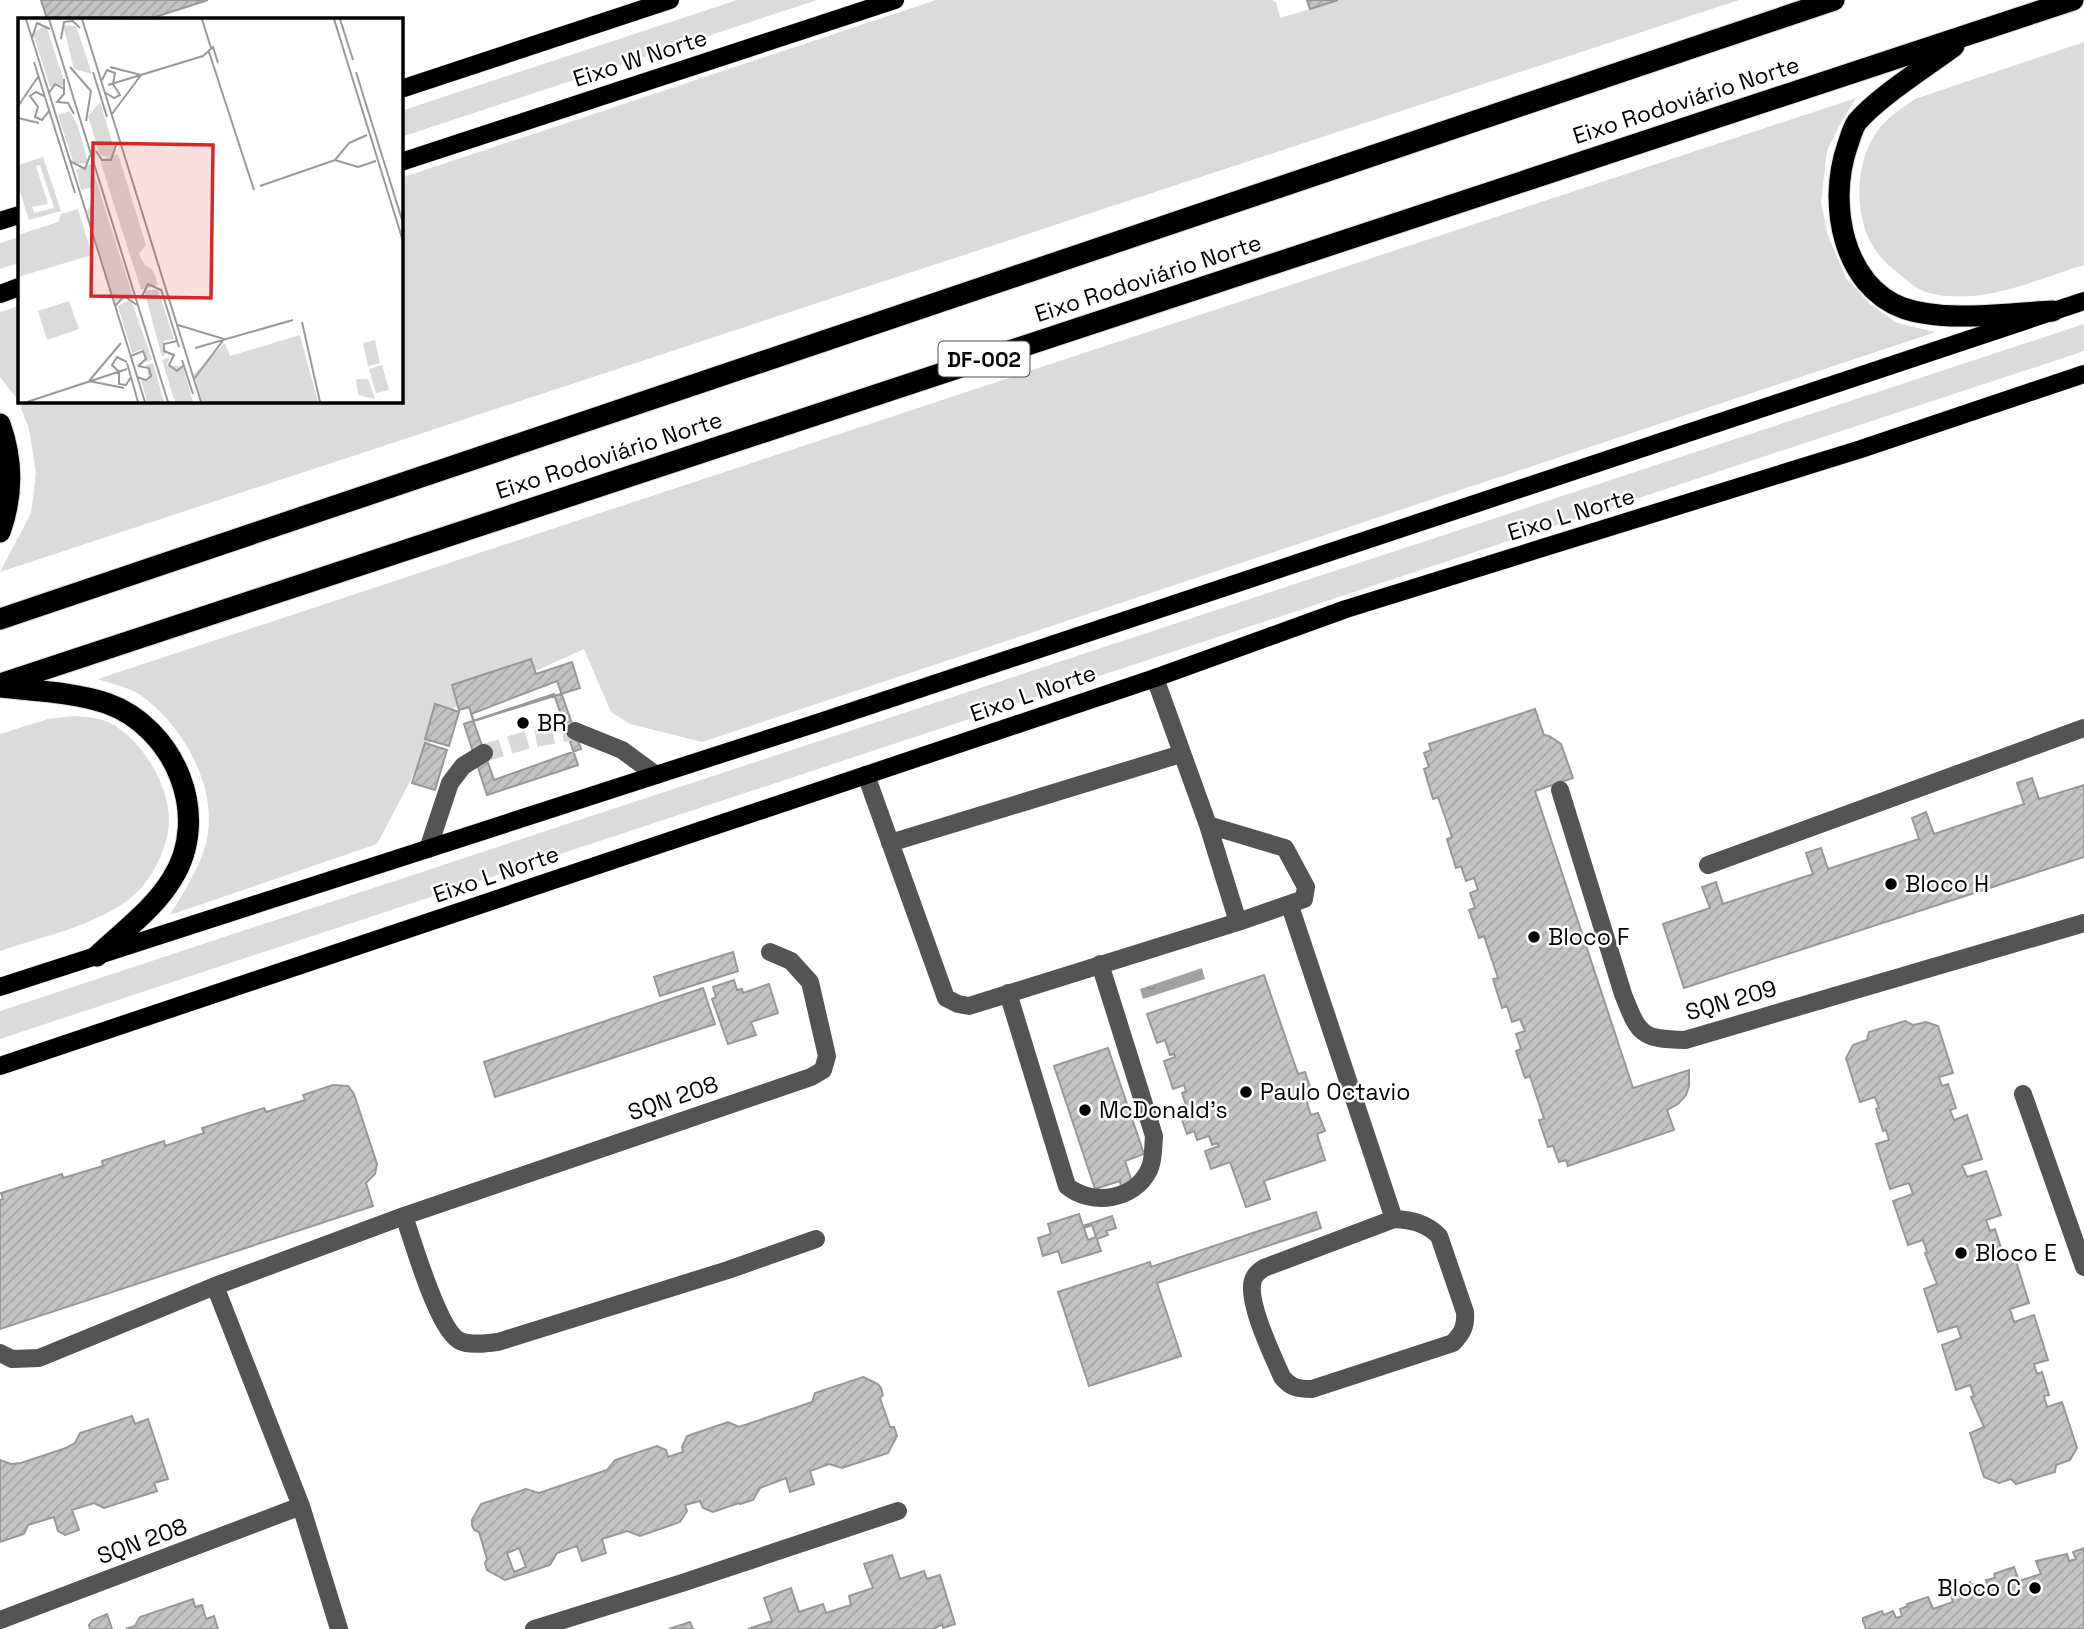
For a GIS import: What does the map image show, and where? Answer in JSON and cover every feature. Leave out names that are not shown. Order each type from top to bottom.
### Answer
[{"type":"highway","name":"Eixo Rodoviário Norte","points":[[0,619],[1834,0]]},
{"type":"highway","name":"Eixo Rodoviário Norte","points":[[0,686],[2073,0]]},
{"type":"highway","points":[[1969,34],[1877,103],[1855,124],[1842,163],[1838,210],[1846,245],[1874,291],[1903,308],[1946,316],[2053,311]]},
{"type":"highway","points":[[0,425],[9,450],[9,481],[5,516],[0,532]]},
{"type":"highway","points":[[0,686],[68,694],[106,703],[133,716],[158,740],[182,777],[188,799],[189,824],[180,866],[155,900],[97,956]]},
{"type":"main road","name":"Eixo W Norte","points":[[402,89],[670,0]]},
{"type":"main road","name":"Eixo W Norte","points":[[402,162],[895,0]]},
{"type":"main road","points":[[0,221],[18,215]]},
{"type":"main road","points":[[0,294],[18,288]]},
{"type":"main road","name":"Eixo L Norte","points":[[0,987],[656,775],[2084,300]]},
{"type":"main road","name":"Eixo L Norte","points":[[0,1066],[1155,678],[1346,609],[1861,449],[2084,374]]},
{"type":"street","points":[[1155,678],[1208,825],[1238,922]]},
{"type":"street","points":[[1708,865],[2084,728]]},
{"type":"street","points":[[575,731],[622,750],[656,775]]},
{"type":"street","points":[[428,849],[450,783],[463,766],[484,753]]},
{"type":"street","points":[[890,843],[1181,754]]},
{"type":"street","points":[[866,775],[946,998],[970,1006],[1290,906],[1304,899],[1306,887],[1285,848],[1208,825]]},
{"type":"street","name":"SQN 209","points":[[1560,790],[1632,1018],[1642,1032],[1657,1039],[1685,1040],[2081,923],[2084,942]]},
{"type":"street","points":[[1290,906],[1394,1219]]},
{"type":"street","name":"SQN 208","points":[[0,1353],[12,1359],[39,1358],[215,1286],[404,1216],[811,1077],[823,1070],[827,1056],[810,982],[791,961],[770,952]]},
{"type":"street","points":[[1008,993],[1067,1186],[1077,1194],[1095,1199],[1118,1195],[1136,1187],[1149,1170],[1154,1136],[1100,964]]},
{"type":"street","points":[[2023,1094],[2084,1267]]},
{"type":"street","points":[[404,1216],[445,1328],[461,1341],[469,1343],[498,1342],[728,1270],[816,1239]]},
{"type":"street","points":[[1394,1219],[1421,1223],[1431,1228],[1439,1237],[1465,1312],[1466,1324],[1462,1333],[1452,1343],[1312,1389],[1298,1389],[1289,1385],[1282,1377],[1254,1305],[1253,1278],[1264,1268],[1394,1219]]},
{"type":"street","points":[[215,1286],[301,1506],[339,1629]]},
{"type":"street","name":"SQN 208","points":[[0,1620],[301,1506]]},
{"type":"street","points":[[534,1629],[898,1511]]},
{"type":"shaded area","points":[[737,0],[817,0],[402,137],[402,111]]},
{"type":"shaded area","points":[[936,0],[1272,0],[1276,2],[1280,18],[1340,0],[1739,0],[0,572],[31,513],[36,474],[29,429],[19,402],[402,402],[402,178]]},
{"type":"shaded area","points":[[2084,42],[2084,265],[1988,294],[1949,296],[1929,293],[1913,285],[1881,257],[1864,224],[1859,196],[1862,167],[1878,130],[1915,99]]},
{"type":"shaded area","points":[[1856,98],[1827,151],[1821,202],[1827,233],[1846,278],[1870,304],[1897,323],[1936,332],[702,742],[630,724],[611,712],[584,649],[447,711],[377,844],[170,915],[193,875],[206,843],[209,813],[200,773],[181,737],[154,706],[125,687],[98,679]]},
{"type":"shaded area","points":[[18,237],[18,263],[0,269],[0,243]]},
{"type":"shaded area","points":[[18,306],[18,400],[0,377],[0,312]]},
{"type":"shaded area","points":[[2084,324],[2084,351],[0,1039],[0,1011]]},
{"type":"shaded area","points":[[73,716],[96,718],[110,723],[142,751],[159,778],[168,806],[169,820],[164,847],[152,873],[141,888],[112,911],[75,927],[0,951],[0,734],[48,719]]},
{"type":"water","points":[[1202,968],[1205,979],[1143,999],[1140,989]]},
{"type":"building","points":[[41,0],[208,0],[152,18],[47,18]]},
{"type":"building","points":[[1307,0],[1338,0],[1310,9]]},
{"type":"building","points":[[531,659],[536,674],[572,662],[580,688],[474,721],[469,707],[459,710],[452,685]]},
{"type":"building","name":"BR","points":[[557,681],[581,749],[494,780],[471,714]]},
{"type":"building","name":"BR","points":[[554,694],[578,765],[487,795],[464,724]]},
{"type":"building","points":[[435,704],[459,712],[449,746],[425,739]]},
{"type":"building","name":"Bloco F","points":[[1535,709],[1544,735],[1561,744],[1573,778],[1535,791],[1633,1088],[1689,1070],[1686,1095],[1678,1104],[1667,1110],[1674,1130],[1568,1166],[1566,1160],[1559,1162],[1553,1146],[1548,1147],[1539,1120],[1544,1119],[1530,1076],[1525,1078],[1516,1051],[1521,1049],[1516,1034],[1525,1031],[1520,1019],[1512,1022],[1507,1006],[1502,1008],[1493,979],[1498,978],[1484,936],[1479,938],[1469,910],[1475,908],[1470,893],[1478,890],[1474,878],[1466,881],[1461,866],[1456,868],[1447,839],[1452,837],[1438,797],[1433,799],[1424,769],[1429,767],[1424,753],[1431,750],[1429,744]]},
{"type":"building","points":[[425,743],[447,750],[435,790],[412,783]]},
{"type":"building","name":"Bloco H","points":[[2032,778],[2039,799],[2084,785],[2084,857],[1684,988],[1663,924],[1710,908],[1702,887],[1716,882],[1723,904],[1813,874],[1806,853],[1821,848],[1828,869],[1919,839],[1912,818],[1926,812],[1934,834],[2024,804],[2017,783]]},
{"type":"building","points":[[733,952],[738,971],[660,996],[654,977]]},
{"type":"building","name":"Paulo Octavio","points":[[1264,975],[1298,1074],[1305,1072],[1311,1090],[1304,1093],[1311,1115],[1318,1113],[1325,1131],[1317,1134],[1325,1160],[1264,1181],[1270,1199],[1246,1207],[1230,1162],[1211,1169],[1205,1151],[1219,1146],[1217,1143],[1212,1145],[1209,1136],[1197,1140],[1194,1131],[1187,1134],[1180,1114],[1188,1111],[1182,1093],[1186,1091],[1184,1085],[1173,1089],[1164,1061],[1175,1057],[1174,1054],[1170,1055],[1165,1040],[1157,1043],[1147,1014]]},
{"type":"building","points":[[734,980],[737,990],[742,989],[743,993],[769,984],[778,1013],[751,1022],[756,1035],[728,1044],[712,999],[716,997],[713,987]]},
{"type":"building","points":[[703,988],[715,1024],[495,1097],[484,1062]]},
{"type":"building","name":"Bloco E","points":[[1905,1021],[1913,1025],[1926,1022],[1938,1026],[1953,1073],[1939,1077],[1942,1086],[1948,1084],[1956,1108],[1950,1110],[1954,1120],[1967,1115],[1982,1159],[1962,1165],[1967,1177],[1986,1171],[2001,1215],[1986,1220],[1990,1231],[1995,1229],[2002,1251],[1997,1252],[2000,1263],[2015,1258],[2029,1303],[2010,1309],[2014,1322],[2034,1315],[2048,1360],[2034,1364],[2037,1374],[2042,1372],[2049,1395],[2044,1396],[2047,1407],[2062,1402],[2077,1448],[2070,1460],[2056,1465],[2055,1472],[2016,1484],[2011,1479],[1999,1483],[1984,1477],[1970,1433],[1984,1427],[1971,1397],[1974,1396],[1970,1385],[1956,1390],[1942,1345],[1961,1338],[1957,1326],[1938,1332],[1924,1289],[1937,1284],[1923,1240],[1908,1245],[1893,1201],[1913,1194],[1909,1183],[1890,1189],[1876,1144],[1889,1140],[1876,1109],[1879,1108],[1875,1097],[1860,1102],[1846,1058],[1853,1045],[1867,1040],[1869,1032]]},
{"type":"building","points":[[1108,1048],[1144,1154],[1125,1161],[1131,1179],[1128,1184],[1121,1186],[1120,1181],[1095,1189],[1054,1066]]},
{"type":"building","points":[[333,1085],[348,1086],[354,1094],[377,1164],[375,1174],[366,1183],[373,1206],[0,1329],[1,1193],[62,1174],[63,1178],[103,1166],[102,1161],[164,1141],[165,1146],[204,1133],[202,1128],[264,1108],[266,1112],[305,1100],[303,1095]]},
{"type":"building","points":[[1316,1212],[1321,1228],[1157,1283],[1181,1356],[1089,1386],[1058,1292],[1150,1262],[1151,1267]]},
{"type":"building","points":[[1079,1214],[1083,1226],[1112,1216],[1116,1228],[1106,1231],[1108,1235],[1097,1239],[1101,1251],[1062,1263],[1058,1251],[1043,1256],[1038,1238],[1051,1234],[1048,1224]],"holes":[[[1092,1225],[1096,1237],[1088,1240],[1084,1228]]]},
{"type":"building","points":[[863,1377],[878,1384],[890,1427],[894,1427],[897,1436],[888,1453],[842,1468],[829,1464],[810,1471],[814,1484],[790,1492],[786,1478],[760,1488],[753,1500],[713,1512],[703,1508],[700,1501],[685,1505],[687,1511],[680,1522],[640,1536],[627,1531],[602,1539],[606,1553],[582,1561],[577,1546],[557,1553],[550,1565],[505,1580],[487,1570],[487,1559],[479,1532],[474,1530],[472,1525],[481,1504],[526,1489],[539,1493],[607,1470],[615,1460],[657,1446],[666,1450],[668,1457],[683,1452],[682,1447],[687,1436],[728,1422],[739,1427],[812,1402],[815,1393]],"holes":[[[519,1548],[526,1567],[514,1572],[507,1553]]]},
{"type":"building","points":[[132,1416],[135,1424],[148,1419],[168,1479],[154,1483],[157,1491],[104,1508],[94,1503],[72,1510],[79,1530],[65,1535],[58,1531],[54,1517],[28,1525],[24,1534],[0,1542],[0,1460],[11,1464],[21,1463],[66,1448],[75,1443],[80,1433]]},
{"type":"building","name":"Bloco C","points":[[2084,1548],[2084,1629],[1866,1629],[1863,1621],[1863,1618],[1882,1611],[1884,1615],[1893,1611],[1896,1618],[1902,1616],[1900,1609],[1928,1597],[1933,1609],[1953,1602],[1949,1590],[1970,1582],[1971,1585],[1980,1583],[1983,1589],[1988,1587],[1986,1580],[1995,1578],[1994,1574],[2014,1567],[2019,1581],[2041,1574],[2036,1561],[2067,1554],[2069,1561],[2076,1559],[2073,1552]]},
{"type":"building","points":[[892,1555],[900,1579],[924,1571],[927,1579],[940,1575],[955,1624],[943,1628],[942,1624],[934,1629],[748,1629],[772,1621],[764,1598],[791,1588],[799,1612],[823,1604],[826,1613],[851,1605],[849,1596],[873,1588],[864,1564]]},
{"type":"building","points":[[193,1599],[195,1607],[202,1605],[206,1619],[214,1616],[218,1629],[126,1629],[135,1626],[140,1617]]},
{"type":"building","points":[[107,1614],[112,1629],[90,1629],[89,1625],[93,1620]]},
{"type":"building","points":[[690,1622],[693,1629],[669,1629]]},
{"type":"tunnel","points":[[484,753],[530,739],[575,731]]},
{"type":"place","name":"BR","points":[[523,723]]},
{"type":"place","name":"Bloco H","points":[[1891,884]]},
{"type":"place","name":"Bloco F","points":[[1534,937]]},
{"type":"place","name":"Paulo Octavio","points":[[1246,1092]]},
{"type":"place","name":"McDonald's","points":[[1085,1110]]},
{"type":"place","name":"Bloco E","points":[[1961,1253]]},
{"type":"place","name":"Bloco C","points":[[2035,1588]]}]
